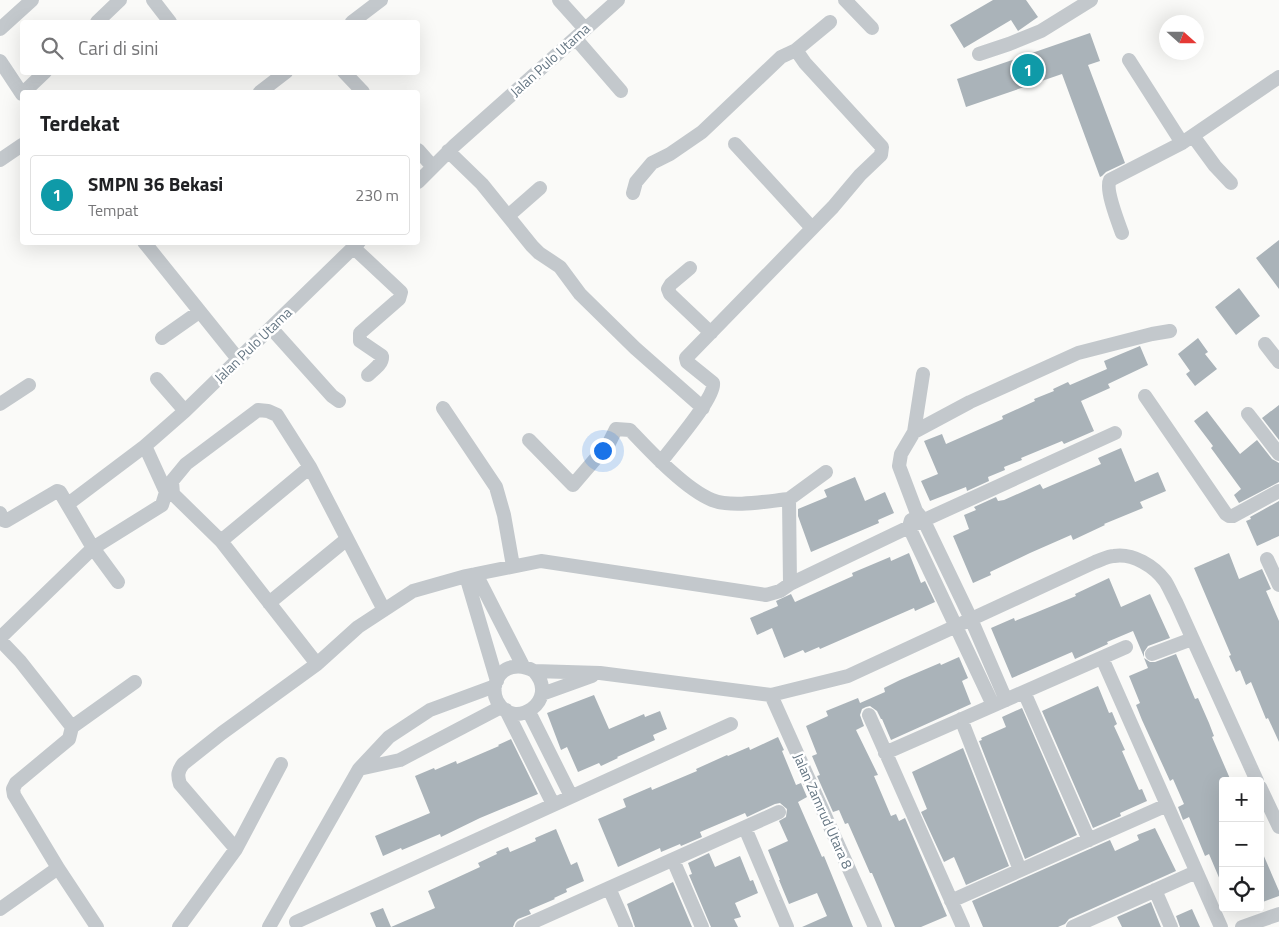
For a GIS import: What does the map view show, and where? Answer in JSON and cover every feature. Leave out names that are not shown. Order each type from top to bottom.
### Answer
[{"type":"street","points":[[0,29],[32,0]]},
{"type":"street","points":[[99,20],[120,0]]},
{"type":"street","points":[[153,0],[168,20]]},
{"type":"street","points":[[560,0],[621,91]]},
{"type":"street","name":"Jalan Pulo Utama","points":[[420,180],[448,151],[618,0]]},
{"type":"street","points":[[845,0],[872,28]]},
{"type":"street","points":[[979,54],[1041,31],[1091,0]]},
{"type":"street","points":[[354,20],[377,2]]},
{"type":"street","points":[[633,193],[636,182],[652,163],[670,154],[702,132],[782,57],[796,50],[830,22]]},
{"type":"street","points":[[661,462],[703,408],[714,390],[713,383],[686,360],[882,154],[882,146],[805,63],[796,50]]},
{"type":"street","points":[[1129,60],[1188,139],[1231,183]]},
{"type":"street","points":[[0,61],[21,90]]},
{"type":"street","points":[[26,90],[42,75]]},
{"type":"street","points":[[263,90],[282,75]]},
{"type":"street","points":[[347,75],[361,90]]},
{"type":"street","points":[[1122,233],[1108,182],[1188,139],[1279,77]]},
{"type":"street","points":[[735,144],[812,228]]},
{"type":"street","points":[[0,160],[20,146]]},
{"type":"street","points":[[448,151],[482,184],[532,246],[560,267],[587,301],[635,348],[703,408]]},
{"type":"street","points":[[420,152],[433,167]]},
{"type":"street","points":[[508,216],[540,188]]},
{"type":"street","points":[[146,245],[238,359]]},
{"type":"street","points":[[356,245],[401,292],[399,299],[360,333],[360,341],[382,356],[380,363],[368,375]]},
{"type":"street","name":"Jalan Pulo Utama","points":[[68,504],[145,446],[185,411],[356,245]]},
{"type":"street","points":[[690,268],[671,284],[668,289],[670,294],[711,333]]},
{"type":"street","points":[[162,338],[199,312]]},
{"type":"street","points":[[271,328],[332,396],[339,401]]},
{"type":"street","points":[[914,432],[970,402],[1078,353],[1170,331]]},
{"type":"street","points":[[1265,344],[1279,362]]},
{"type":"street","points":[[923,374],[914,432],[901,454],[899,466],[920,516],[971,619],[1000,702]]},
{"type":"street","points":[[156,379],[185,411]]},
{"type":"street","points":[[0,404],[29,384]]},
{"type":"street","points":[[1145,396],[1226,514],[1233,516],[1279,491]]},
{"type":"street","points":[[443,408],[496,487],[504,515],[513,566]]},
{"type":"street","points":[[317,664],[221,541],[173,494],[172,481],[186,464],[258,410],[268,411],[277,415],[310,467],[384,610]]},
{"type":"street","points":[[1248,414],[1279,454]]},
{"type":"street","points":[[529,440],[573,485],[609,443],[616,429],[630,430],[661,462],[693,488],[712,500],[732,503],[789,499],[826,472]]},
{"type":"street","points":[[236,849],[180,784],[179,770],[183,764],[222,733],[317,664],[358,627],[413,592],[471,575],[541,562],[766,595],[780,591],[790,584],[910,527],[920,516],[1116,433]]},
{"type":"street","points":[[72,727],[0,639],[93,548],[162,505],[166,492],[145,446]]},
{"type":"street","points":[[221,541],[310,467]]},
{"type":"street","points":[[0,513],[3,520],[6,521],[57,491],[60,492],[93,548],[118,582]]},
{"type":"street","points":[[789,499],[790,584]]},
{"type":"street","points":[[910,527],[957,626],[1000,702]]},
{"type":"street","points":[[269,602],[347,539]]},
{"type":"street","points":[[269,927],[359,769],[389,737],[430,710],[496,683],[507,669],[600,673],[772,695],[848,676],[1095,562],[1113,556],[1126,556],[1137,559],[1151,567],[1164,581],[1256,777]]},
{"type":"street","points":[[1267,558],[1279,585]]},
{"type":"street","points":[[471,575],[528,669],[540,680],[542,694],[537,705],[529,712],[515,714],[504,709]]},
{"type":"street","points":[[471,575],[496,683],[496,699],[504,709],[553,804]]},
{"type":"street","points":[[1152,654],[1192,639]]},
{"type":"street","points":[[885,753],[1126,647]]},
{"type":"street","points":[[1102,658],[1221,927]]},
{"type":"street","points":[[542,694],[600,673]]},
{"type":"street","points":[[97,927],[58,868],[14,795],[13,789],[16,783],[69,739],[72,727],[135,682]]},
{"type":"street","points":[[1024,692],[1089,840]]},
{"type":"street","name":"Jalan Zamrud Utara 8","points":[[772,695],[875,927]]},
{"type":"street","points":[[359,769],[400,760],[504,709]]},
{"type":"street","points":[[529,712],[571,796]]},
{"type":"street","points":[[868,715],[963,927]]},
{"type":"street","points":[[961,719],[1020,870]]},
{"type":"street","points":[[296,922],[730,724]]},
{"type":"street","points":[[178,927],[236,849],[281,764]]},
{"type":"street","points":[[1264,796],[1279,828]]},
{"type":"street","points":[[951,901],[1167,805]]},
{"type":"street","points":[[522,927],[544,922],[609,888],[779,812]]},
{"type":"street","points":[[745,828],[787,927]]},
{"type":"street","points":[[673,860],[702,927]]},
{"type":"street","points":[[0,909],[58,868]]},
{"type":"street","points":[[1073,927],[1196,872]]},
{"type":"street","points":[[609,888],[626,927]]},
{"type":"street","points":[[1155,890],[1171,927]]},
{"type":"street","points":[[1242,927],[1279,914]]},
{"type":"building","points":[[993,0],[1026,0],[1038,17],[1018,31],[1011,20],[964,48],[950,25]]},
{"type":"building","points":[[1090,33],[1100,61],[1088,65],[1125,163],[1100,177],[1062,74],[966,107],[957,79]]},
{"type":"building","points":[[1279,240],[1279,289],[1256,258]]},
{"type":"building","points":[[1239,288],[1260,316],[1236,335],[1215,307]]},
{"type":"building","points":[[1198,338],[1208,352],[1205,354],[1217,369],[1195,386],[1186,374],[1190,371],[1178,354]]},
{"type":"building","points":[[1140,346],[1148,365],[1108,384],[1110,388],[1081,401],[1094,431],[1064,444],[1062,441],[1021,458],[1022,460],[1004,467],[1005,470],[988,477],[989,481],[967,491],[966,487],[930,501],[921,481],[938,474],[924,441],[942,434],[946,444],[1003,419],[1002,416],[1054,391],[1053,389],[1068,382],[1070,385],[1107,369],[1104,361]]},
{"type":"building","points":[[1279,405],[1279,440],[1262,418]]},
{"type":"building","points":[[1207,411],[1240,454],[1257,440],[1272,459],[1279,463],[1279,482],[1239,503],[1234,495],[1241,489],[1194,421]]},
{"type":"building","points":[[1121,448],[1135,482],[1158,472],[1166,491],[1140,502],[1143,508],[1104,524],[1073,540],[1071,535],[1030,553],[990,572],[991,575],[973,583],[953,536],[969,529],[964,515],[976,510],[974,507],[996,497],[998,501],[1004,500],[1040,484],[1043,489],[1101,464],[1098,458]]},
{"type":"building","points":[[855,477],[865,501],[885,492],[894,513],[878,520],[879,523],[811,552],[798,516],[798,509],[827,497],[824,490]]},
{"type":"building","points":[[1279,501],[1279,536],[1257,546],[1246,521]]},
{"type":"building","points":[[909,553],[921,583],[925,581],[935,602],[915,611],[914,608],[820,649],[819,647],[805,653],[803,650],[784,658],[772,628],[757,635],[750,618],[778,606],[776,601],[791,594],[795,602],[853,576],[852,573],[890,557],[891,561]]},
{"type":"building","points":[[1229,553],[1239,579],[1262,569],[1271,589],[1266,591],[1279,621],[1279,742],[1268,718],[1266,719],[1251,682],[1246,685],[1240,670],[1236,672],[1229,656],[1231,655],[1194,568]]},
{"type":"building","points":[[1109,578],[1121,607],[1150,594],[1170,638],[1148,646],[1144,652],[1144,657],[1133,631],[1075,659],[1072,652],[1012,678],[991,628],[1014,618],[1015,621],[1076,596],[1075,594]]},
{"type":"building","points":[[1176,654],[1195,699],[1198,698],[1209,723],[1214,736],[1212,737],[1229,777],[1219,777],[1219,878],[1209,854],[1205,856],[1189,817],[1183,820],[1178,807],[1184,804],[1173,779],[1170,781],[1136,705],[1140,703],[1129,676],[1148,668],[1144,658],[1150,662]]},
{"type":"building","points":[[959,657],[968,678],[962,681],[971,704],[891,740],[882,719],[877,711],[870,706],[862,709],[860,715],[864,726],[856,730],[878,775],[874,776],[891,816],[896,814],[899,821],[905,818],[947,916],[921,927],[895,927],[848,823],[845,824],[839,810],[833,812],[817,776],[820,775],[812,756],[817,754],[806,726],[828,716],[826,711],[858,698],[860,703],[885,692],[884,688],[900,680]]},
{"type":"building","points":[[1098,686],[1109,713],[1112,712],[1117,724],[1114,726],[1125,750],[1122,751],[1139,790],[1142,789],[1147,801],[1120,813],[1121,816],[1093,828],[1042,711]]},
{"type":"building","points":[[594,695],[609,729],[644,714],[645,717],[660,711],[667,729],[653,735],[655,740],[618,758],[601,766],[599,763],[578,772],[567,747],[561,750],[547,713]]},
{"type":"building","points":[[1022,708],[1077,835],[1025,859],[979,741],[982,740],[981,738],[1006,727],[1002,717]]},
{"type":"building","points":[[778,737],[796,785],[801,783],[807,797],[798,802],[822,857],[824,856],[853,927],[802,927],[827,916],[817,893],[789,904],[779,880],[768,850],[788,841],[779,821],[786,817],[787,809],[780,803],[747,817],[745,813],[700,832],[702,837],[681,846],[680,844],[661,852],[660,848],[618,867],[598,819],[626,807],[623,799],[651,787],[652,790],[697,771],[696,769],[727,755],[749,747],[750,750]]},
{"type":"building","points":[[511,739],[538,794],[480,818],[441,837],[440,834],[383,856],[375,836],[430,813],[415,776],[456,761],[457,764]]},
{"type":"building","points":[[963,748],[1009,866],[966,885],[954,857],[944,862],[921,812],[927,809],[912,772]]},
{"type":"building","points":[[1155,828],[1176,871],[1069,919],[1065,924],[1058,927],[983,927],[972,901],[1110,840],[1115,851],[1139,840],[1137,835]]},
{"type":"building","points":[[556,829],[571,865],[577,862],[584,881],[566,889],[567,892],[555,899],[529,910],[531,914],[518,919],[513,927],[391,927],[435,908],[428,891],[480,867],[478,863],[497,854],[496,852],[508,847],[510,852],[536,841],[535,838]]},
{"type":"building","points":[[709,853],[715,867],[740,856],[750,881],[753,880],[758,893],[735,903],[741,917],[734,919],[738,927],[711,927],[689,875],[692,874],[688,863]]},
{"type":"building","points":[[1264,856],[1279,891],[1279,896],[1264,902]]},
{"type":"building","points":[[673,882],[692,927],[635,927],[627,904]]},
{"type":"building","points":[[1151,902],[1161,927],[1122,927],[1117,917]]},
{"type":"building","points":[[383,908],[391,927],[376,927],[370,913]]},
{"type":"building","points":[[1192,909],[1200,927],[1180,927],[1176,916]]},
{"type":"place","name":"SMPN 36 Bekasi","points":[[1028,70]]}]
